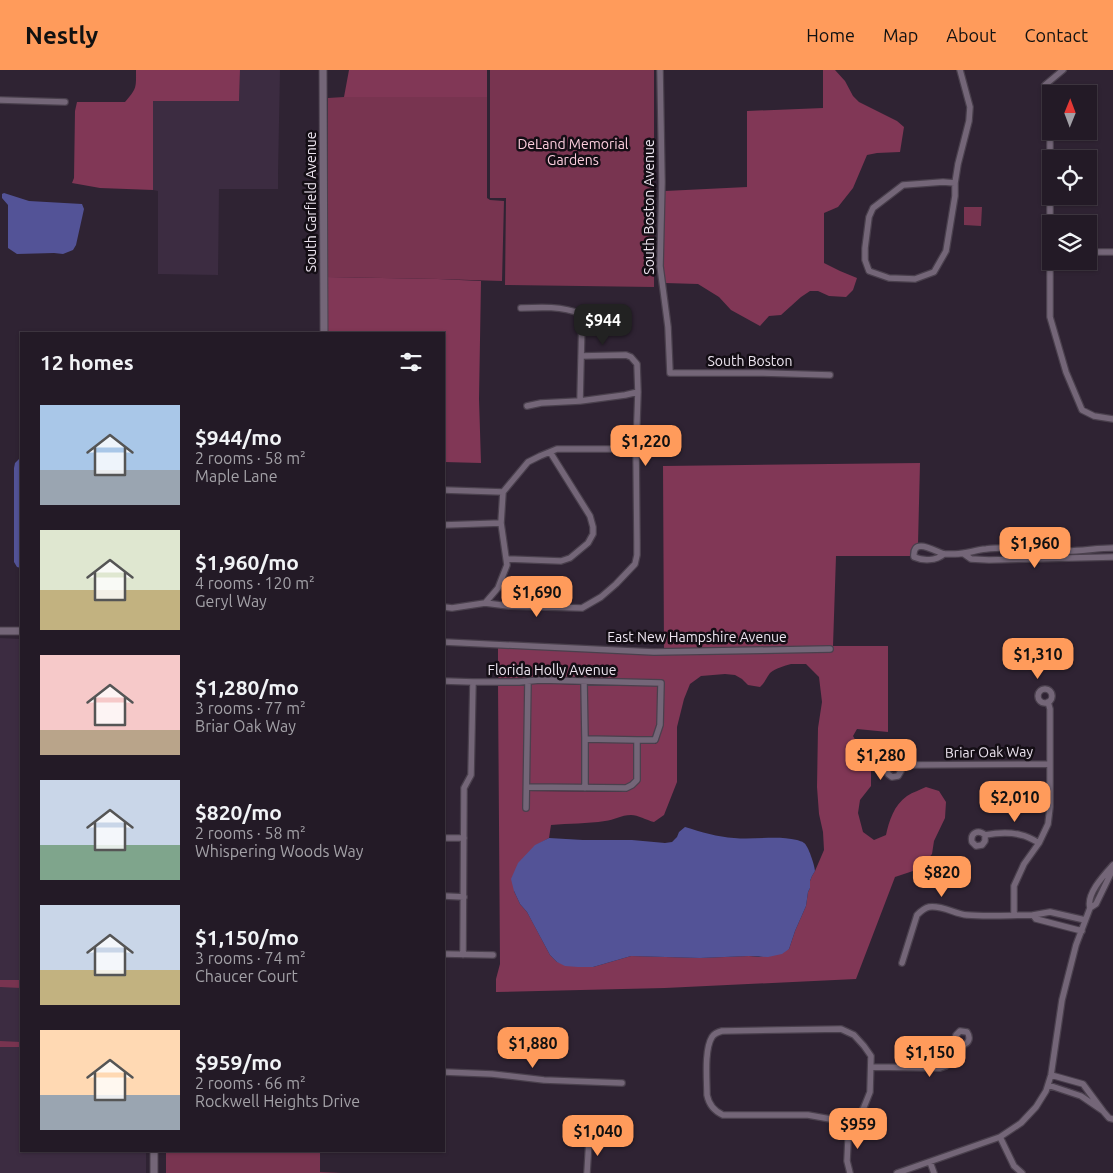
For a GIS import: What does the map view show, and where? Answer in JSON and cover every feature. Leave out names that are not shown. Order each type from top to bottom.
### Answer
[{"type":"street","name":"South Garfield Avenue","points":[[323,70],[324,332]]},
{"type":"street","name":"South Boston Avenue","points":[[660,70],[662,190],[660,266],[668,327],[670,373]]},
{"type":"street","points":[[955,183],[943,182],[903,186],[874,208],[869,217],[865,248],[865,260],[868,271],[889,278],[915,279],[934,272],[946,252],[958,164],[969,121],[970,107],[960,70]]},
{"type":"street","points":[[1046,85],[1063,70]]},
{"type":"street","points":[[0,100],[65,102]]},
{"type":"street","points":[[1050,140],[1051,215]]},
{"type":"street","points":[[1097,252],[1113,252]]},
{"type":"street","points":[[1051,270],[1050,317],[1066,372],[1082,410],[1094,416],[1113,420]]},
{"type":"street","points":[[521,308],[546,307],[572,310],[581,314],[580,401]]},
{"type":"street","points":[[445,607],[452,608],[485,603],[510,606],[582,608],[601,597],[634,564],[637,555],[637,364],[631,356],[581,356]]},
{"type":"street","name":"South Boston","points":[[670,373],[830,375]]},
{"type":"street","points":[[527,406],[541,403],[580,401],[638,392]]},
{"type":"street","points":[[485,603],[498,588],[505,570],[506,559],[502,522],[503,492],[528,462],[557,449],[636,449]]},
{"type":"street","points":[[506,559],[561,560],[570,558],[588,543],[593,534],[590,516],[550,452]]},
{"type":"street","points":[[445,490],[503,492]]},
{"type":"street","points":[[445,525],[502,522]]},
{"type":"street","points":[[944,554],[940,557],[923,559],[918,559],[914,556],[918,547],[925,546],[944,554],[964,554],[986,549],[1008,549],[1113,557]]},
{"type":"street","points":[[964,554],[971,559],[989,560],[1058,559],[1113,548]]},
{"type":"street","points":[[1008,549],[1008,560]]},
{"type":"street","points":[[0,631],[20,631]]},
{"type":"street","name":"East New Hampshire Avenue","points":[[445,642],[654,652],[830,649]]},
{"type":"street","name":"Florida Holly Avenue","points":[[445,681],[540,680],[660,683],[660,725],[655,740],[638,740]]},
{"type":"street","points":[[526,808],[528,681]]},
{"type":"street","points":[[463,955],[464,788],[471,775],[473,682]]},
{"type":"street","points":[[584,682],[585,788]]},
{"type":"street","points":[[1014,915],[1014,886],[1024,864],[1040,843],[1048,824],[1050,807],[1050,709],[1048,702]]},
{"type":"street","points":[[526,787],[626,788],[637,780],[638,740],[585,739]]},
{"type":"street","name":"Briar Oak Way","points":[[899,766],[1050,764]]},
{"type":"street","points":[[985,836],[994,834],[1023,835],[1040,843]]},
{"type":"street","points":[[445,838],[464,838]]},
{"type":"street","points":[[898,1173],[1000,1137],[1021,1123],[1036,1107],[1046,1091],[1052,1075],[1062,1000],[1076,945],[1090,908],[1089,901],[1099,882],[1113,865]]},
{"type":"street","points":[[1090,908],[1096,904],[1113,868]]},
{"type":"street","points":[[445,896],[464,897]]},
{"type":"street","points":[[902,963],[917,915],[929,907],[936,907],[965,915],[1033,915],[1050,912],[1085,920]]},
{"type":"street","points":[[1033,915],[1036,919],[1082,931]]},
{"type":"street","points":[[445,954],[493,955]]},
{"type":"street","points":[[850,1173],[847,1161],[848,1140],[870,1092],[871,1067],[871,1056],[854,1036],[841,1029],[722,1030],[712,1036],[708,1049],[707,1095],[708,1102],[717,1112],[724,1115],[808,1115],[836,1120],[852,1128]]},
{"type":"street","points":[[871,1067],[940,1068],[946,1066],[961,1054],[963,1045]]},
{"type":"street","points":[[445,1072],[622,1084]]},
{"type":"street","points":[[1052,1075],[1083,1084],[1103,1111],[1109,1118],[1113,1119]]},
{"type":"street","points":[[1048,1085],[1081,1096],[1103,1111]]},
{"type":"street","points":[[1000,1137],[1014,1166],[1022,1173]]},
{"type":"street","points":[[587,1173],[589,1140]]},
{"type":"street","points":[[154,1152],[154,1173]]},
{"type":"street","points":[[930,1162],[934,1173]]},
{"type":"shaded area","points":[[136,70],[240,70],[239,101],[153,101],[153,190],[100,188],[72,183],[74,178],[75,111],[77,102],[125,102],[135,88]]},
{"type":"shaded area","points":[[240,70],[280,70],[278,189],[219,189],[218,275],[158,274],[158,191],[153,190],[153,101],[239,101]]},
{"type":"shaded area","points":[[349,70],[487,70],[487,97],[344,97]]},
{"type":"shaded area","points":[[823,70],[835,70],[859,102],[897,121],[904,127],[900,152],[867,155],[853,188],[838,207],[824,213],[824,263],[857,278],[853,290],[846,297],[829,296],[818,291],[810,291],[781,315],[769,316],[760,326],[731,310],[719,297],[698,284],[665,283],[663,266],[665,191],[747,187],[747,111],[823,108]]},
{"type":"shaded area","points":[[4,193],[29,201],[82,204],[84,209],[76,245],[73,250],[63,254],[17,254],[8,248],[8,205],[2,198]]},
{"type":"shaded area","points":[[327,277],[481,281],[479,399],[481,463],[445,462],[445,332],[327,332]]},
{"type":"shaded area","points":[[20,458],[20,568],[17,567],[14,562],[15,463]]},
{"type":"shaded area","points":[[920,463],[918,544],[912,549],[911,556],[836,556],[833,646],[888,646],[888,732],[857,729],[853,736],[871,767],[871,786],[860,800],[858,813],[863,832],[874,840],[886,835],[895,809],[902,800],[926,787],[939,791],[946,802],[945,818],[934,841],[932,854],[919,869],[895,877],[856,979],[665,988],[496,992],[496,979],[500,964],[498,685],[525,685],[523,811],[529,811],[529,791],[626,792],[634,787],[640,780],[640,743],[656,744],[662,726],[663,680],[540,677],[498,679],[498,648],[664,649],[663,466]],"holes":[[[791,664],[806,664],[819,677],[822,702],[818,728],[817,787],[824,850],[810,881],[806,906],[789,949],[759,957],[631,956],[593,967],[557,962],[550,955],[514,891],[535,846],[549,838],[551,825],[598,822],[631,815],[654,822],[664,815],[677,782],[677,727],[690,684],[701,676],[725,674],[735,675],[748,685],[760,687],[770,673],[780,667]]]},
{"type":"shaded area","points":[[0,638],[20,639],[20,1152],[146,1152],[146,1173],[0,1173]]},
{"type":"shaded area","points":[[530,684],[582,685],[582,785],[529,784]]},
{"type":"shaded area","points":[[587,685],[658,686],[657,724],[653,737],[588,736]]},
{"type":"shaded area","points":[[588,742],[635,743],[634,779],[631,783],[625,785],[587,785]]},
{"type":"shaded area","points":[[685,827],[722,837],[789,839],[801,841],[806,845],[815,871],[810,881],[806,906],[789,949],[782,954],[768,957],[631,956],[593,967],[565,966],[557,962],[550,955],[527,912],[520,904],[511,879],[518,863],[535,845],[549,838],[632,840],[665,843],[672,842]]},
{"type":"green space","name":"DeLand Memorial Gardens","points":[[490,70],[654,70],[654,287],[505,285],[506,198],[490,198]]},
{"type":"green space","points":[[487,97],[487,198],[504,201],[502,281],[327,277],[328,98]]},
{"type":"green space","points":[[964,207],[982,207],[981,226],[964,225]]},
{"type":"green space","points":[[0,980],[20,980],[20,988],[0,987]]},
{"type":"green space","points":[[0,1041],[20,1042],[20,1047],[0,1047]]},
{"type":"green space","points":[[166,1152],[320,1152],[320,1172],[342,1173],[166,1173]]}]
